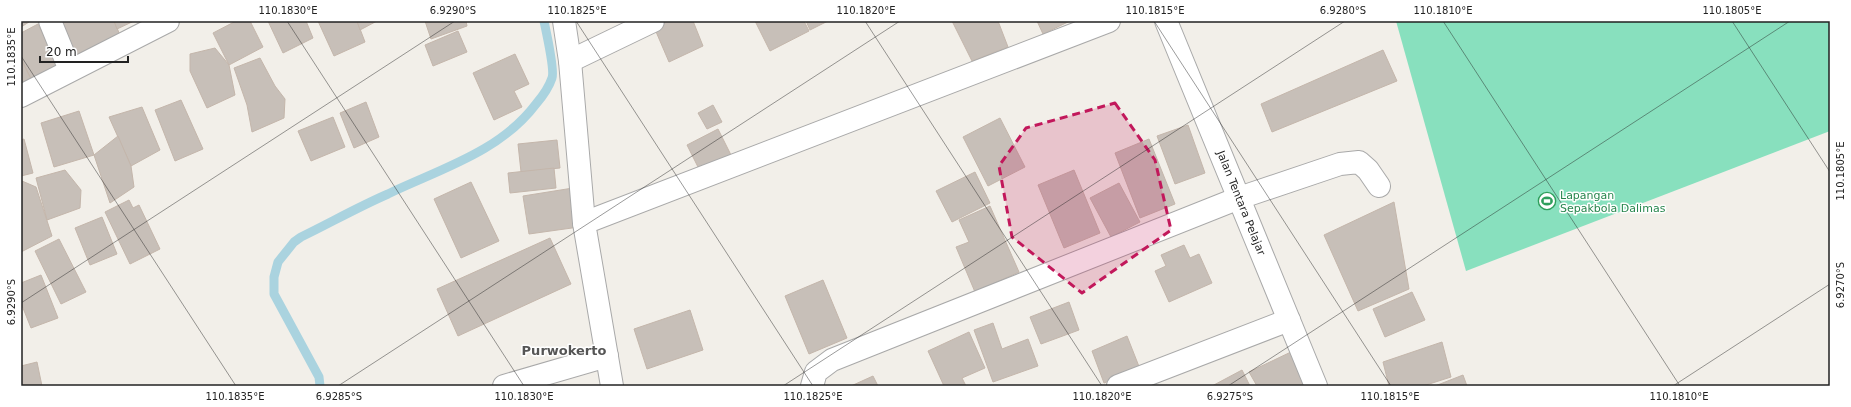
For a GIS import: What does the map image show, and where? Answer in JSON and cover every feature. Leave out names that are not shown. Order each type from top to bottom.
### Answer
[{"type":"street","points":[[50,21],[70,70]]},
{"type":"street","points":[[21,96],[168,21]]},
{"type":"street","points":[[564,21],[570,61],[584,224],[612,386]]},
{"type":"street","points":[[570,61],[653,21]]},
{"type":"street","points":[[584,224],[1109,21]]},
{"type":"street","name":"Jalan Tentara Pelajar","points":[[1166,21],[1316,386]]},
{"type":"street","points":[[812,386],[816,372],[832,360],[1239,198],[1340,164],[1358,162],[1368,170],[1379,186]]},
{"type":"street","points":[[1118,386],[1289,320]]},
{"type":"street","points":[[504,386],[607,356]]},
{"type":"highlighted area","points":[[1115,103],[1155,160],[1171,230],[1082,293],[1012,237],[999,166],[1026,128]]},
{"type":"green space","name":"Lapangan Sepakbola Dalimas","points":[[1396,21],[1830,21],[1830,131],[1466,271]]},
{"type":"building","points":[[21,21],[28,21],[29,22],[21,27]]},
{"type":"building","points":[[58,21],[114,21],[120,35],[71,57]]},
{"type":"building","points":[[114,21],[134,21],[117,29]]},
{"type":"building","points":[[236,21],[250,21],[263,47],[229,65],[213,33]]},
{"type":"building","points":[[268,21],[306,21],[313,38],[283,53]]},
{"type":"building","points":[[318,21],[357,21],[365,42],[334,56]]},
{"type":"building","points":[[357,21],[377,21],[360,30]]},
{"type":"building","points":[[425,21],[466,21],[467,26],[431,39]]},
{"type":"building","points":[[667,21],[693,21],[703,46],[669,62],[654,27]]},
{"type":"building","points":[[755,21],[804,21],[809,31],[770,51]]},
{"type":"building","points":[[806,21],[828,21],[810,30]]},
{"type":"building","points":[[952,21],[998,21],[1008,47],[972,61]]},
{"type":"building","points":[[1037,21],[1070,21],[1043,34]]},
{"type":"building","points":[[38,24],[59,69],[33,83],[21,59],[21,33]]},
{"type":"building","points":[[458,31],[467,52],[433,66],[425,45]]},
{"type":"building","points":[[215,48],[229,65],[235,95],[207,108],[190,71],[190,54]]},
{"type":"building","points":[[1383,50],[1397,81],[1272,132],[1261,104]]},
{"type":"building","points":[[515,54],[529,84],[514,91],[522,107],[494,120],[473,73]]},
{"type":"building","points":[[260,58],[275,86],[285,99],[284,118],[252,132],[247,105],[234,68]]},
{"type":"building","points":[[21,59],[33,83],[21,89]]},
{"type":"building","points":[[181,100],[203,149],[175,161],[155,110]]},
{"type":"building","points":[[366,102],[379,137],[354,148],[340,113]]},
{"type":"building","points":[[713,105],[722,122],[707,129],[698,113]]},
{"type":"building","points":[[142,107],[160,150],[131,166],[109,117]]},
{"type":"building","points":[[79,111],[94,155],[54,167],[41,123]]},
{"type":"building","points":[[333,117],[345,147],[311,161],[298,131]]},
{"type":"building","points":[[1000,118],[1025,167],[988,186],[963,137]]},
{"type":"building","points":[[1188,125],[1205,173],[1175,184],[1157,136]]},
{"type":"building","points":[[718,129],[732,157],[701,173],[687,145]]},
{"type":"building","points":[[118,136],[131,166],[134,187],[110,203],[94,155]]},
{"type":"building","points":[[24,139],[33,173],[21,176],[21,140]]},
{"type":"building","points":[[1149,139],[1175,204],[1140,218],[1115,153]]},
{"type":"building","points":[[557,140],[560,168],[521,172],[518,144]]},
{"type":"building","points":[[554,168],[556,188],[510,193],[508,173]]},
{"type":"building","points":[[65,170],[81,190],[80,208],[47,220],[36,178]]},
{"type":"building","points":[[1074,170],[1100,233],[1064,248],[1038,185]]},
{"type":"building","points":[[975,172],[990,203],[952,222],[936,191]]},
{"type":"building","points":[[22,181],[36,187],[52,236],[21,252],[21,183]]},
{"type":"building","points":[[471,182],[499,241],[461,258],[434,199]]},
{"type":"building","points":[[1119,183],[1140,222],[1111,237],[1090,198]]},
{"type":"building","points":[[573,188],[579,227],[529,234],[523,196]]},
{"type":"building","points":[[129,200],[133,208],[139,205],[160,249],[130,264],[105,212]]},
{"type":"building","points":[[1394,202],[1409,289],[1358,311],[1324,235]]},
{"type":"building","points":[[990,206],[1019,272],[975,292],[956,247],[969,242],[959,220]]},
{"type":"building","points":[[102,217],[117,254],[90,265],[75,228]]},
{"type":"building","points":[[550,238],[571,284],[458,336],[437,289]]},
{"type":"building","points":[[59,239],[86,292],[61,304],[35,251]]},
{"type":"building","points":[[1184,245],[1190,258],[1199,254],[1212,283],[1169,302],[1155,271],[1166,266],[1161,255]]},
{"type":"building","points":[[41,275],[58,318],[31,328],[21,303],[21,283]]},
{"type":"building","points":[[823,280],[847,338],[809,354],[785,296]]},
{"type":"building","points":[[1412,292],[1425,320],[1385,337],[1373,309]]},
{"type":"building","points":[[1069,302],[1079,330],[1041,344],[1030,317]]},
{"type":"building","points":[[690,310],[703,350],[647,369],[634,329]]},
{"type":"building","points":[[993,323],[1002,349],[1028,339],[1038,366],[993,382],[974,330]]},
{"type":"building","points":[[969,332],[985,368],[962,378],[966,386],[944,386],[928,351]]},
{"type":"building","points":[[1127,336],[1140,369],[1104,383],[1092,351]]},
{"type":"building","points":[[1442,342],[1451,377],[1423,386],[1389,386],[1383,362]]},
{"type":"building","points":[[1293,351],[1306,386],[1257,386],[1249,372]]},
{"type":"building","points":[[37,362],[42,386],[21,386],[21,366]]},
{"type":"building","points":[[1242,370],[1250,386],[1212,386]]},
{"type":"building","points":[[1463,375],[1467,386],[1435,386]]},
{"type":"building","points":[[873,376],[878,386],[851,386]]},
{"type":"waterway","points":[[320,386],[319,377],[274,294],[274,277],[278,262],[294,242],[301,237],[366,204],[468,158],[505,135],[521,121],[543,95],[553,74],[544,21]]},
{"type":"place","name":"Lapangan Sepakbola Dalimas","points":[[1547,201]]},
{"type":"district","name":"Purwokerto","points":[[564,350]]}]
